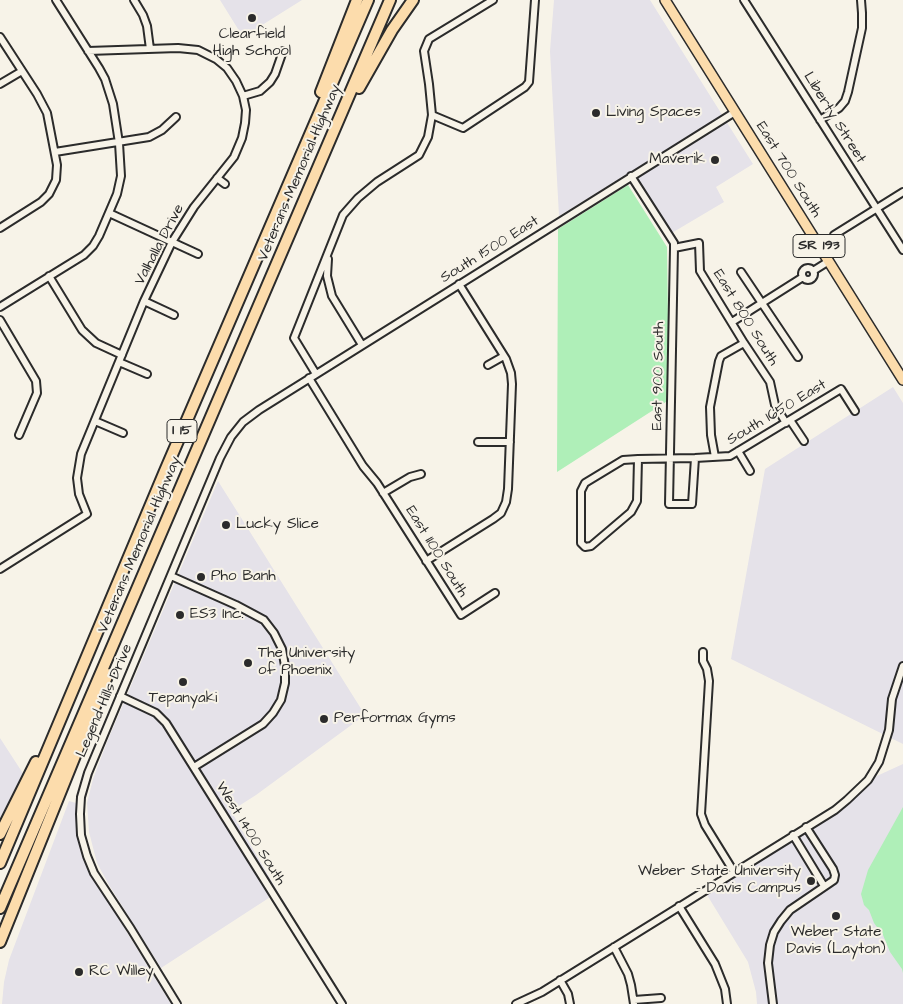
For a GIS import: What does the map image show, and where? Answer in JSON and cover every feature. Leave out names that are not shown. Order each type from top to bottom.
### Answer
[{"type":"highway","points":[[305,145],[312,114],[357,0]]},
{"type":"highway","name":"Veterans Memorial Highway","points":[[0,863],[168,462],[368,0]]},
{"type":"highway","name":"Veterans Memorial Highway","points":[[0,908],[390,0]]},
{"type":"highway","points":[[313,181],[365,77],[392,30],[413,0]]},
{"type":"highway","points":[[0,942],[126,627],[128,608]]},
{"type":"highway","points":[[0,834],[44,746],[62,718]]},
{"type":"main road","name":"East 700 South","points":[[665,0],[903,380]]},
{"type":"street","points":[[0,306],[84,255],[93,246],[117,194],[121,176],[119,143],[109,90],[99,68],[56,0]]},
{"type":"street","points":[[134,0],[147,26],[150,49]]},
{"type":"street","points":[[316,374],[294,338],[343,215],[358,198],[384,176],[419,155],[428,137],[432,115],[424,51],[429,39],[493,0]]},
{"type":"street","points":[[432,115],[463,128],[525,87],[529,82],[535,0]]},
{"type":"street","name":"Liberty Street","points":[[744,0],[903,250]]},
{"type":"street","points":[[820,120],[839,108],[845,101],[862,28],[861,0]]},
{"type":"street","points":[[0,37],[47,113],[57,165],[56,180],[50,194],[41,202],[0,228]]},
{"type":"street","points":[[88,51],[178,48],[198,50],[216,59],[227,68],[243,96],[260,91],[270,82],[275,74],[283,51]]},
{"type":"street","points":[[0,84],[22,71]]},
{"type":"street","name":"Valhalla Drive","points":[[0,568],[87,514],[79,494],[78,478],[81,454],[144,301],[172,242],[194,207],[234,157],[242,138],[245,123],[246,110],[243,96]]},
{"type":"street","name":"South 1500 East","points":[[258,410],[735,112]]},
{"type":"street","points":[[55,152],[149,137],[162,130],[176,117]]},
{"type":"street","points":[[631,176],[674,243],[674,248]]},
{"type":"street","points":[[217,178],[225,184]]},
{"type":"street","points":[[834,235],[903,192]]},
{"type":"street","points":[[109,213],[198,254]]},
{"type":"street","name":"East 800 South","points":[[674,248],[699,243],[700,271],[770,382],[775,405],[804,441]]},
{"type":"street","name":"East 900 South","points":[[674,248],[669,504],[692,504],[694,458]]},
{"type":"street","points":[[329,250],[327,276],[332,296],[362,345]]},
{"type":"street","points":[[732,322],[803,277],[802,273],[805,269],[810,268],[813,271],[828,261]]},
{"type":"street","points":[[741,272],[798,358]]},
{"type":"street","points":[[49,276],[82,330],[96,343],[122,354]]},
{"type":"street","points":[[426,561],[493,520],[501,513],[506,502],[508,489],[511,373],[504,356],[459,284]]},
{"type":"street","name":"Valhalla Drive","points":[[144,301],[174,315]]},
{"type":"street","points":[[0,320],[36,381],[36,393],[19,435]]},
{"type":"street","points":[[715,457],[711,435],[710,407],[718,360],[721,356],[744,343]]},
{"type":"street","points":[[488,365],[504,356]]},
{"type":"street","points":[[119,362],[148,374]]},
{"type":"street","name":"East 1100 South","points":[[309,378],[363,466],[377,483],[461,615],[495,593]]},
{"type":"street","name":"South 1650 East","points":[[638,459],[637,501],[632,512],[591,546],[585,547],[580,543],[580,491],[585,483],[623,460],[638,459],[670,459],[730,456],[841,389],[855,411]]},
{"type":"street","name":"Legend Hills Drive","points":[[177,1004],[131,928],[94,873],[81,835],[81,798],[88,773],[220,458],[231,437],[243,422],[258,410]]},
{"type":"street","points":[[95,421],[123,433]]},
{"type":"street","points":[[478,442],[510,442]]},
{"type":"street","points":[[738,451],[750,471]]},
{"type":"street","points":[[383,493],[410,477],[421,474]]},
{"type":"street","points":[[171,576],[236,605],[264,620],[274,633],[282,649],[286,666],[281,700],[264,724],[194,767]]},
{"type":"street","points":[[703,652],[703,661],[709,681],[700,814],[734,872]]},
{"type":"street","points":[[516,1004],[542,992],[847,800],[868,780],[879,762],[888,730],[892,698],[903,666]]},
{"type":"street","name":"West 1400 South","points":[[120,696],[156,714],[166,723],[342,1004]]},
{"type":"street","points":[[773,1004],[768,963],[774,932],[780,921],[790,910],[834,880],[835,875],[806,827]]},
{"type":"street","points":[[793,835],[824,886]]},
{"type":"street","points":[[679,906],[715,964],[727,1004]]},
{"type":"street","points":[[614,947],[628,974],[634,1002],[661,998]]},
{"type":"street","points":[[560,980],[568,994],[570,1004]]},
{"type":"shaded area","name":"Clearfield High School","points":[[220,0],[302,0],[243,37]]},
{"type":"shaded area","points":[[554,0],[650,0],[753,164],[716,187],[724,202],[670,234],[632,171],[559,216],[550,51]]},
{"type":"shaded area","points":[[893,387],[903,403],[903,744],[731,659],[765,469]]},
{"type":"shaded area","points":[[218,481],[365,715],[256,795],[231,811],[278,892],[161,968],[97,863],[89,832],[87,803],[93,779],[107,742]]},
{"type":"shaded area","points":[[0,738],[24,775],[0,821]]},
{"type":"shaded area","name":"Weber State University - Davis Campus","points":[[903,764],[903,1004],[757,1004],[756,992],[748,962],[704,890],[835,810],[868,780]]},
{"type":"shaded area","points":[[69,801],[76,803],[79,840],[90,872],[171,1004],[2,1004],[9,960]]},
{"type":"green space","points":[[628,185],[667,247],[669,400],[557,472],[558,229]]},
{"type":"green space","points":[[903,807],[903,973],[890,952],[883,935],[874,923],[869,910],[864,905],[861,894],[868,870]]},
{"type":"place","name":"Clearfield High School","points":[[252,18]]},
{"type":"place","name":"Living Spaces","points":[[596,113]]},
{"type":"place","name":"Maverik","points":[[715,160]]},
{"type":"place","name":"Lucky Slice","points":[[226,525]]},
{"type":"place","name":"Pho Banh","points":[[201,577]]},
{"type":"place","name":"ES3 Inc.","points":[[180,615]]},
{"type":"place","name":"The University of Phoenix","points":[[248,663]]},
{"type":"place","name":"Tepanyaki","points":[[183,682]]},
{"type":"place","name":"Performax Gyms","points":[[324,719]]},
{"type":"place","name":"Weber State University - Davis Campus","points":[[811,881]]},
{"type":"place","name":"Weber State Davis (Layton)","points":[[836,916]]},
{"type":"place","name":"RC Willey","points":[[79,972]]}]
